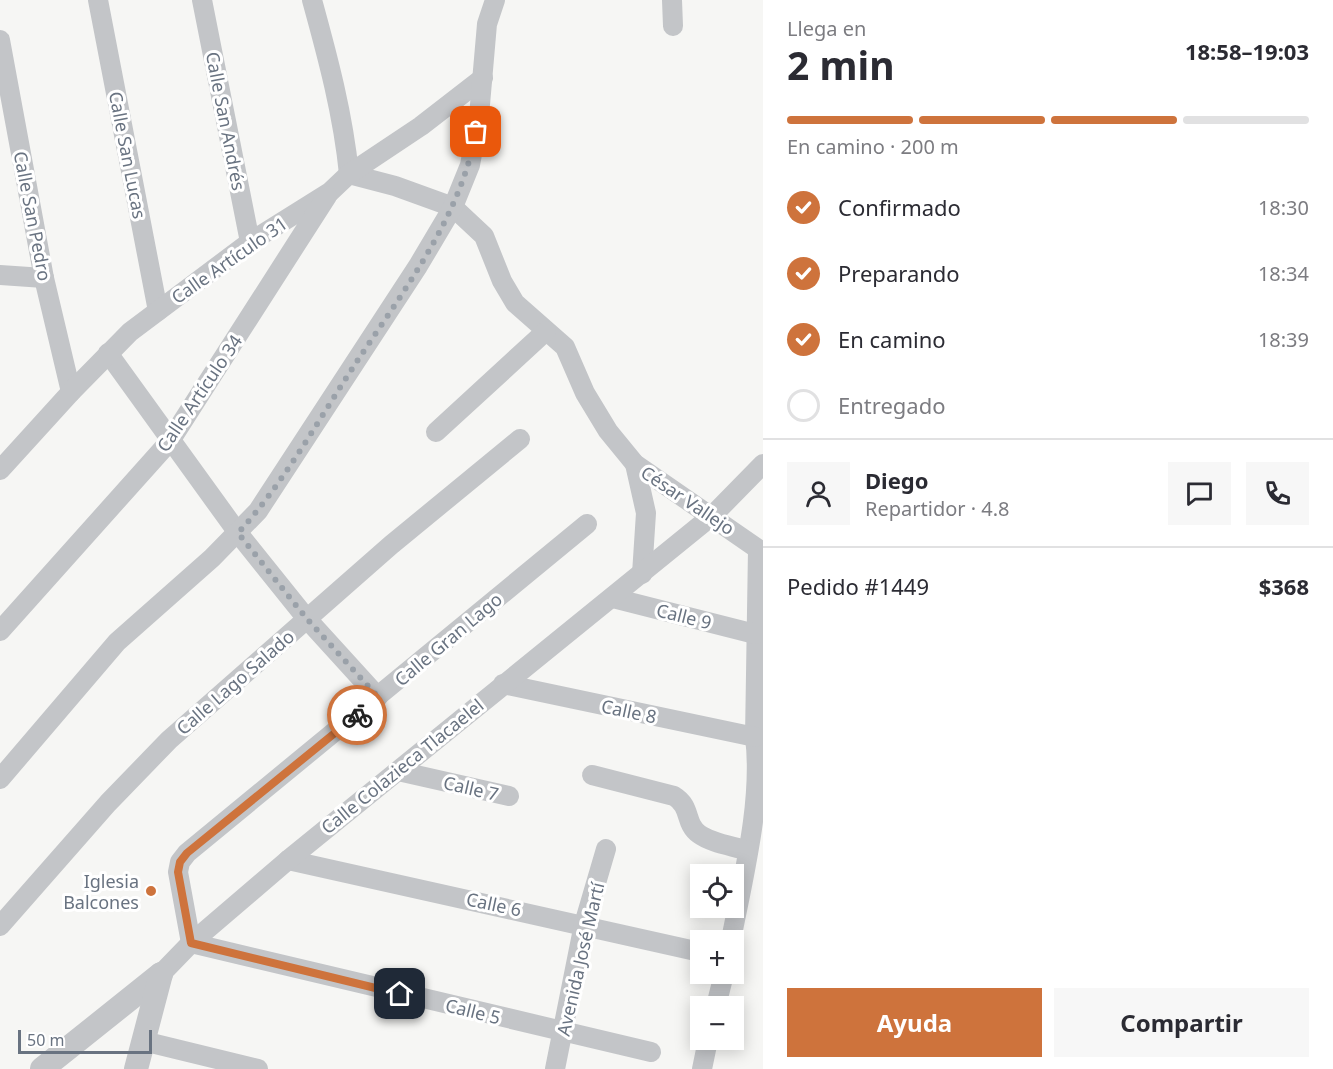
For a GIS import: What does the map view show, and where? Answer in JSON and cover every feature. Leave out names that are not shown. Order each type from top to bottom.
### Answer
[{"type":"street","name":"Calle San Lucas","points":[[98,0],[158,310]]},
{"type":"street","name":"Calle San Andrés","points":[[202,0],[250,242]]},
{"type":"street","points":[[312,0],[345,132],[349,174],[395,186],[453,207]]},
{"type":"street","points":[[0,779],[117,642],[238,533],[274,490],[418,266],[453,207],[470,165],[483,78],[487,24],[495,0]]},
{"type":"street","points":[[672,0],[673,26]]},
{"type":"street","name":"Calle San Pedro","points":[[0,40],[44,278],[71,392]]},
{"type":"street","name":"Calle Artículo 31","points":[[0,470],[108,353],[158,310],[250,242],[330,192],[349,174],[421,126],[483,78]]},
{"type":"street","name":"Calle Artículo 34","points":[[0,631],[170,441],[330,192]]},
{"type":"street","name":"César Vallejo","points":[[453,207],[484,236],[502,281],[514,303],[565,347],[591,403],[608,430],[635,464],[713,515],[758,549],[755,634]]},
{"type":"street","points":[[0,275],[44,278]]},
{"type":"street","points":[[436,432],[546,331]]},
{"type":"street","points":[[108,353],[238,533],[307,619],[378,697]]},
{"type":"street","name":"Calle Lago Salado","points":[[0,926],[108,803],[169,740],[391,545],[520,439]]},
{"type":"street","points":[[635,464],[646,513],[642,574]]},
{"type":"street","name":"Calle Colazieca Tlacaelel","points":[[42,1069],[161,974],[191,943],[288,860],[713,515],[763,464]]},
{"type":"street","name":"Calle Gran Lago","points":[[191,943],[178,872],[180,862],[587,524]]},
{"type":"street","name":"Calle 9","points":[[613,598],[755,634]]},
{"type":"street","points":[[733,930],[758,785],[759,757],[755,737],[755,634]]},
{"type":"street","name":"Calle 8","points":[[503,684],[755,737]]},
{"type":"street","name":"Calle 7","points":[[398,771],[509,796]]},
{"type":"street","points":[[592,775],[674,796],[688,809],[689,820],[698,833],[748,851]]},
{"type":"street","name":"Avenida José Martí","points":[[555,1069],[584,924],[606,849]]},
{"type":"street","name":"Calle 6","points":[[288,860],[584,924],[690,950]]},
{"type":"street","name":"Calle 5","points":[[191,943],[563,1033],[651,1052]]},
{"type":"street","points":[[136,1069],[161,974]]},
{"type":"street","points":[[143,1041],[258,1069]]},
{"type":"street","points":[[702,1069],[706,1050]]},
{"type":"way so far","points":[[357,715],[378,697],[307,619],[238,533],[274,490],[418,266],[453,207],[470,165],[476,132]]},
{"type":"place","name":"Iglesia Balcones","points":[[151,891]]},
{"type":"route","points":[[357,715],[187,853],[180,862],[178,872],[191,943],[400,994]]}]
